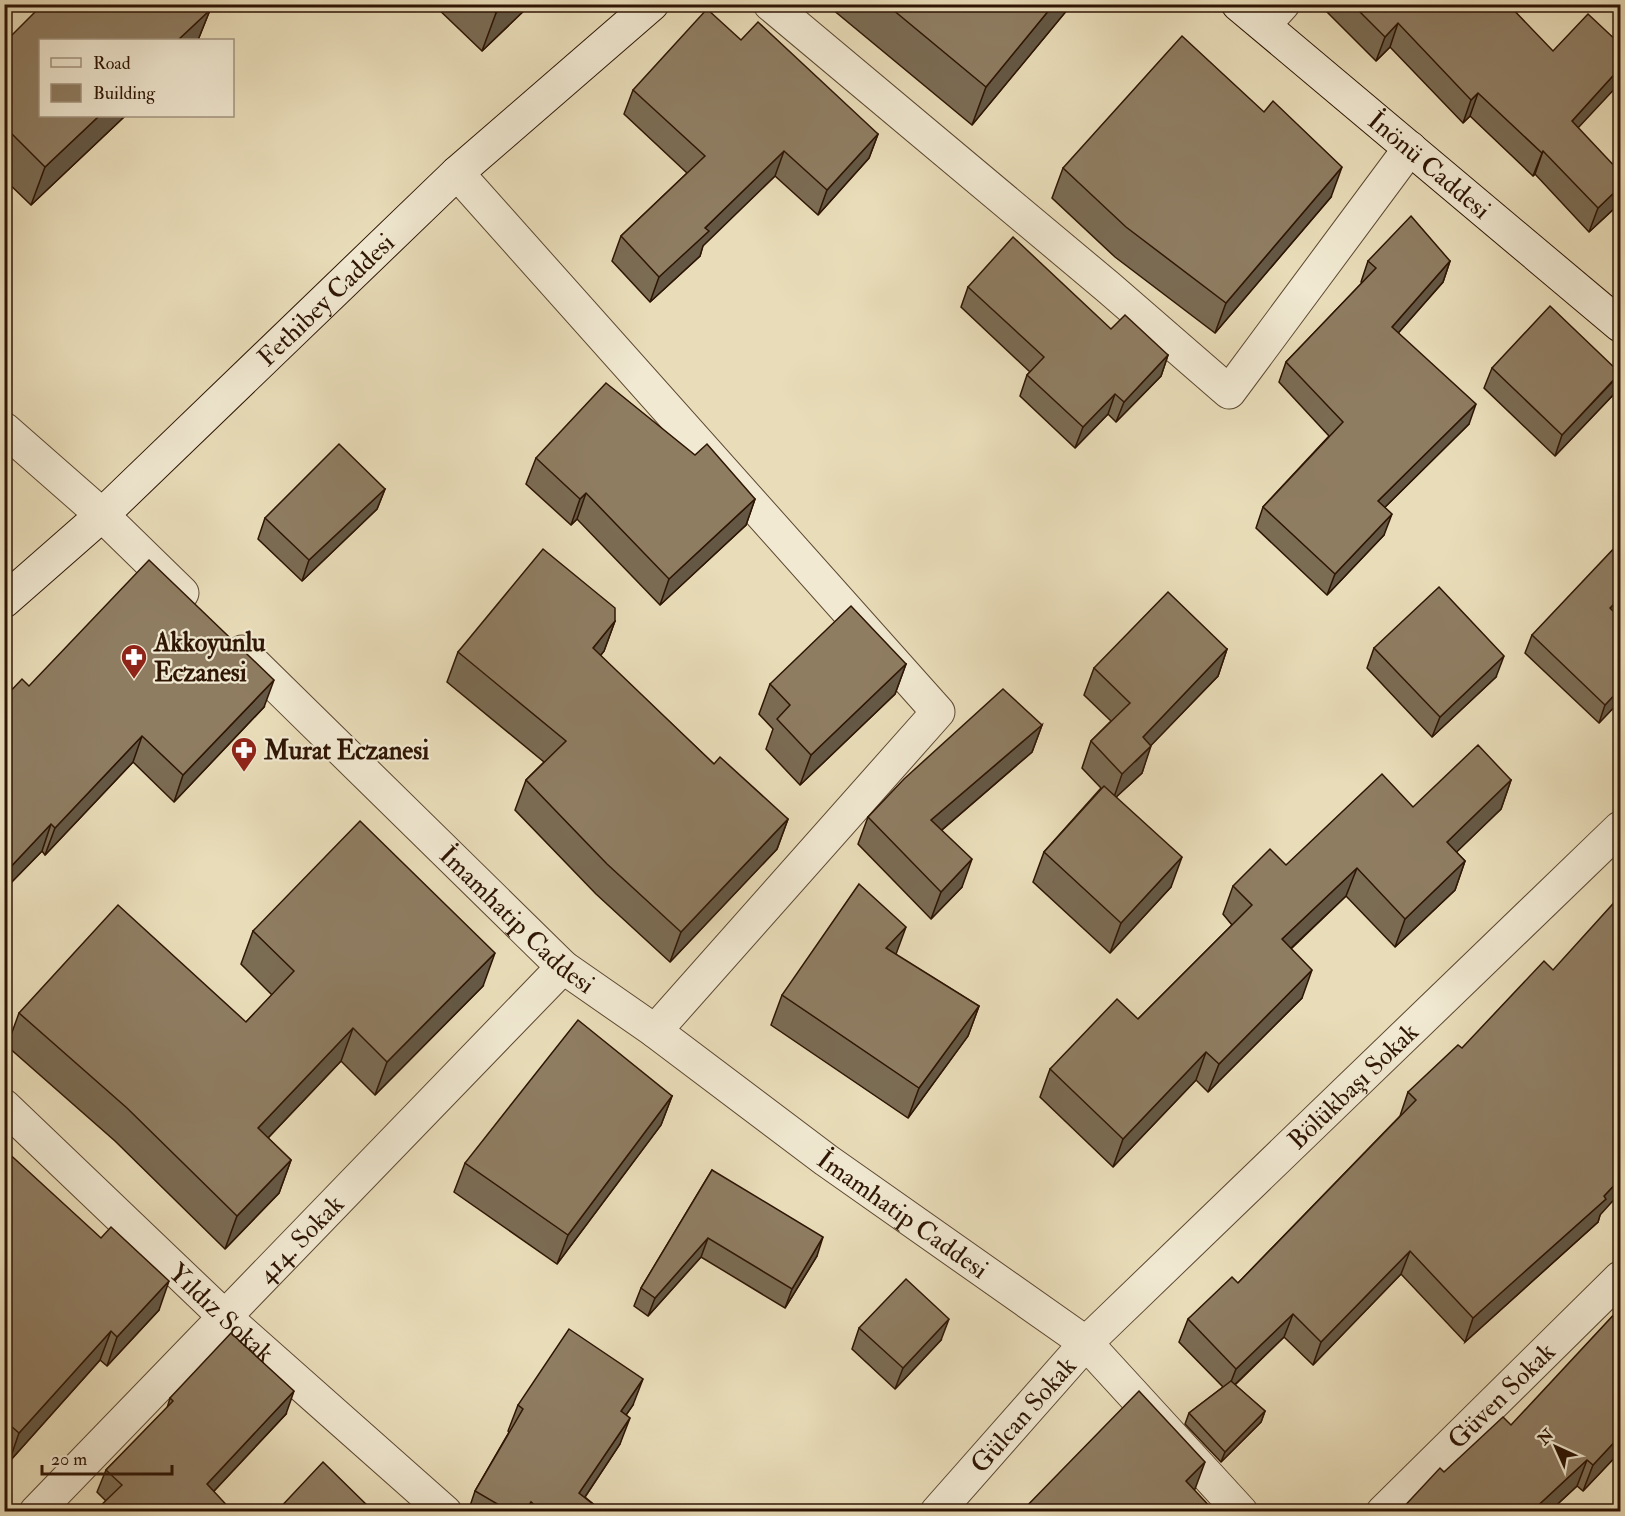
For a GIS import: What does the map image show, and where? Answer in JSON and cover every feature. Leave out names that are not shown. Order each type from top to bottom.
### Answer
[{"type":"street","name":"Fethibey Caddesi","points":[[4,601],[102,515],[458,173],[652,4]]},
{"type":"street","points":[[770,4],[1099,279],[1229,392],[1410,148]]},
{"type":"street","name":"İnönü Caddesi","points":[[1238,4],[1274,15],[1410,148],[1620,325]]},
{"type":"street","points":[[458,173],[938,712],[655,1031]]},
{"type":"street","name":"İmamhatip Caddesi","points":[[4,429],[102,515],[562,967],[655,1031],[826,1160],[1086,1343],[1242,1512]]},
{"type":"street","name":"Bölükbaşı Sokak","points":[[1086,1343],[1620,828]]},
{"type":"street","name":"414. Sokak","points":[[36,1512],[226,1318],[562,967]]},
{"type":"street","name":"Yıldız Sokak","points":[[4,1106],[226,1318],[445,1512]]},
{"type":"street","name":"Güven Sokak","points":[[1383,1512],[1620,1278]]},
{"type":"street","name":"Gülcan Sokak","points":[[937,1512],[1086,1343]]},
{"type":"building","points":[[43,4],[204,4],[210,10],[179,39],[39,39],[39,117],[98,117],[45,167],[4,126],[4,43]]},
{"type":"building","points":[[487,4],[504,4],[496,13]]},
{"type":"building","points":[[886,4],[1054,4],[986,87]]},
{"type":"building","points":[[1352,4],[1508,4],[1553,51],[1588,14],[1620,44],[1620,68],[1572,121],[1620,172],[1620,187],[1598,208],[1543,151],[1542,153],[1478,93],[1471,100],[1398,23],[1385,37]]},
{"type":"building","points":[[707,9],[741,40],[758,22],[878,134],[827,190],[784,151],[705,228],[709,231],[659,277],[621,236],[705,156],[633,90]]},
{"type":"building","points":[[1182,36],[1264,112],[1273,101],[1342,167],[1226,303],[1126,227],[1063,168]]},
{"type":"building","points":[[1411,216],[1450,261],[1392,327],[1476,404],[1378,501],[1392,514],[1335,574],[1263,507],[1343,422],[1286,362],[1376,268],[1368,261]]},
{"type":"building","points":[[1013,237],[1111,329],[1125,315],[1168,355],[1124,402],[1115,394],[1083,427],[1027,375],[1044,357],[968,287]]},
{"type":"building","points":[[1550,306],[1620,373],[1562,435],[1492,368]]},
{"type":"building","points":[[606,383],[695,455],[707,444],[755,499],[669,579],[586,493],[580,499],[536,458]]},
{"type":"building","points":[[339,444],[385,489],[309,560],[265,518]]},
{"type":"building","points":[[1620,542],[1620,598],[1610,608],[1620,618],[1620,689],[1605,705],[1532,635]]},
{"type":"building","points":[[543,549],[615,608],[615,621],[593,648],[714,764],[720,757],[788,819],[681,932],[607,864],[526,780],[566,741],[458,652]]},
{"type":"building","points":[[149,560],[274,680],[183,775],[142,736],[55,828],[51,824],[4,874],[4,698],[22,679],[29,686]]},
{"type":"building","points":[[1439,587],[1504,656],[1440,717],[1374,648]]},
{"type":"building","points":[[1168,592],[1227,649],[1143,737],[1151,746],[1122,774],[1091,741],[1130,703],[1094,668]]},
{"type":"building","points":[[851,606],[906,664],[811,755],[777,719],[790,705],[770,684]]},
{"type":"building","points":[[1003,689],[1042,725],[931,820],[972,859],[941,892],[868,817],[904,779]]},
{"type":"building","points":[[1478,745],[1511,780],[1447,842],[1465,861],[1405,919],[1357,868],[1282,939],[1312,970],[1219,1064],[1206,1052],[1123,1139],[1050,1069],[1117,999],[1138,1019],[1252,905],[1233,886],[1270,849],[1286,865],[1382,774],[1413,807]]},
{"type":"building","points":[[1104,786],[1182,857],[1121,923],[1044,852]]},
{"type":"building","points":[[360,821],[495,953],[387,1062],[353,1028],[258,1128],[291,1160],[237,1216],[127,1108],[19,1013],[118,905],[246,1022],[294,971],[253,931]]},
{"type":"building","points":[[859,884],[906,927],[886,948],[979,1006],[919,1088],[782,995]]},
{"type":"building","points":[[1620,896],[1620,1179],[1604,1196],[1606,1199],[1473,1318],[1410,1251],[1321,1342],[1293,1314],[1236,1369],[1188,1319],[1232,1277],[1238,1283],[1416,1100],[1408,1092],[1458,1045],[1462,1048],[1544,961],[1553,970]]},
{"type":"building","points":[[578,1020],[672,1096],[568,1235],[465,1163]]},
{"type":"building","points":[[4,1149],[101,1238],[111,1227],[169,1281],[117,1337],[111,1331],[19,1433],[4,1420]]},
{"type":"building","points":[[712,1170],[823,1237],[792,1289],[708,1238],[655,1298],[641,1288]]},
{"type":"building","points":[[906,1279],[949,1319],[903,1368],[859,1328]]},
{"type":"building","points":[[1620,1308],[1620,1436],[1593,1465],[1587,1460],[1531,1512],[1399,1512],[1440,1468],[1444,1472],[1503,1417],[1511,1425]]},
{"type":"building","points":[[569,1329],[643,1379],[621,1411],[630,1418],[579,1493],[603,1512],[542,1512],[531,1502],[525,1512],[511,1512],[475,1491],[523,1409],[518,1405]]},
{"type":"building","points":[[231,1333],[294,1391],[207,1484],[233,1512],[94,1512],[122,1485],[106,1470],[173,1401],[170,1398]]},
{"type":"building","points":[[1231,1381],[1265,1411],[1225,1452],[1189,1413]]},
{"type":"building","points":[[1139,1391],[1205,1462],[1186,1481],[1215,1512],[1021,1512]]},
{"type":"building","points":[[323,1462],[374,1512],[276,1512]]},
{"type":"place","name":"Akkoyunlu Eczanesi","points":[[134,680]]},
{"type":"place","name":"Murat Eczanesi","points":[[244,773]]}]
